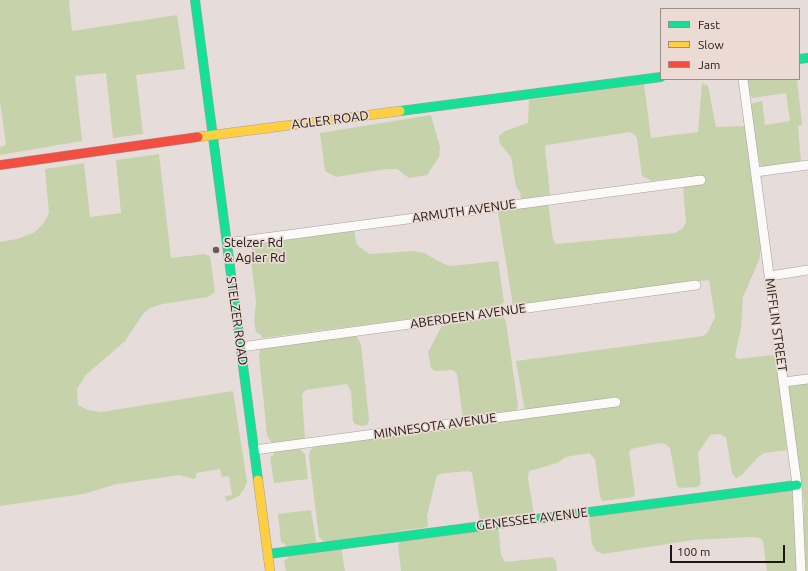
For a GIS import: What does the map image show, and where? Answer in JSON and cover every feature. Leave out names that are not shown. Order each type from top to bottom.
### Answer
[{"type":"main road","name":"STELZER ROAD","points":[[195,0],[270,571]]},
{"type":"main road","name":"AGLER ROAD","points":[[0,165],[212,135],[660,77]]},
{"type":"main road","name":"GENESSEE AVENUE","points":[[268,554],[797,484]]},
{"type":"street","name":"MIFFLIN STREET","points":[[743,80],[797,484],[801,571]]},
{"type":"street","points":[[756,172],[808,165]]},
{"type":"street","name":"ARMUTH AVENUE","points":[[227,243],[701,180]]},
{"type":"street","points":[[770,276],[808,270]]},
{"type":"street","name":"ABERDEEN AVENUE","points":[[241,347],[696,285]]},
{"type":"street","points":[[784,382],[808,379]]},
{"type":"street","name":"MINNESOTA AVENUE","points":[[254,450],[616,402]]},
{"type":"green space","points":[[0,0],[70,0],[72,31],[177,15],[185,69],[136,75],[143,134],[113,138],[106,73],[75,76],[82,141],[0,155],[0,147],[6,145],[0,101]]},
{"type":"green space","points":[[748,80],[797,80],[802,125],[798,126],[801,162],[765,167],[761,166],[759,162],[750,106],[753,103],[762,101],[765,125],[790,121],[786,93],[753,98],[749,95]]},
{"type":"green space","points":[[702,83],[708,86],[716,127],[745,126],[762,243],[759,260],[743,297],[741,328],[735,356],[738,359],[772,355],[777,359],[787,450],[764,453],[758,457],[742,475],[736,478],[732,473],[726,437],[719,434],[710,435],[698,453],[701,484],[697,487],[680,488],[677,486],[670,448],[665,444],[660,443],[631,449],[629,452],[635,494],[633,497],[603,501],[600,497],[595,459],[589,453],[566,457],[557,463],[529,471],[528,479],[534,514],[480,522],[472,473],[469,471],[446,473],[437,475],[427,516],[428,527],[327,542],[322,540],[319,537],[309,457],[310,451],[314,446],[525,412],[516,361],[703,336],[708,332],[715,317],[709,280],[513,306],[498,213],[501,208],[548,202],[553,240],[556,244],[675,233],[683,228],[686,222],[683,188],[686,185],[686,177],[652,181],[642,176],[637,139],[635,135],[630,132],[547,145],[545,147],[550,195],[521,199],[520,192],[516,187],[511,157],[500,144],[499,136],[505,131],[528,123],[529,100],[644,84],[651,138],[698,132]]},
{"type":"green space","points":[[431,115],[440,147],[439,157],[427,175],[409,178],[397,169],[387,169],[336,177],[325,171],[320,133]]},
{"type":"green space","points":[[159,154],[171,258],[204,254],[210,256],[215,292],[208,297],[163,304],[150,308],[143,314],[125,341],[86,375],[77,389],[78,405],[88,410],[101,412],[233,391],[247,482],[244,489],[239,496],[226,502],[225,496],[232,495],[229,476],[222,477],[220,469],[196,473],[196,478],[193,479],[180,475],[117,484],[83,494],[0,506],[0,242],[17,239],[35,232],[43,224],[49,213],[45,169],[84,163],[90,217],[121,213],[116,160]]},
{"type":"green space","points":[[354,229],[356,243],[359,247],[370,254],[413,251],[424,253],[444,264],[451,266],[498,261],[504,302],[496,308],[262,338],[261,335],[256,332],[254,321],[256,302],[250,252],[254,242]]},
{"type":"green space","points":[[499,314],[503,316],[506,322],[518,406],[516,411],[511,413],[463,419],[457,374],[453,370],[435,371],[431,368],[428,352],[444,322]]},
{"type":"green space","points":[[349,334],[356,336],[361,344],[369,420],[367,425],[362,426],[355,424],[353,421],[351,391],[347,384],[306,390],[302,394],[305,439],[272,443],[267,435],[259,356],[261,346]]},
{"type":"green space","points":[[808,382],[808,571],[803,571],[804,502],[788,385]]},
{"type":"green space","points":[[299,448],[305,454],[308,479],[274,483],[270,457],[274,455],[273,450]]},
{"type":"green space","points":[[791,489],[795,493],[797,571],[767,571],[763,541],[760,538],[751,537],[693,540],[603,554],[596,551],[592,544],[589,519],[593,514]]},
{"type":"green space","points":[[311,510],[316,541],[314,544],[286,547],[285,544],[281,542],[278,514]]},
{"type":"green space","points":[[498,525],[501,554],[505,562],[552,557],[556,561],[557,571],[401,571],[398,545],[401,538]]},
{"type":"green space","points":[[341,546],[345,571],[286,571],[284,561],[288,558],[287,555]]},
{"type":"traffic: fast","points":[[195,0],[258,480]]},
{"type":"traffic: fast","points":[[800,59],[808,58]]},
{"type":"traffic: fast","points":[[400,111],[660,77]]},
{"type":"traffic: fast","points":[[268,554],[797,485]]},
{"type":"traffic: slow","points":[[198,137],[400,111]]},
{"type":"traffic: slow","points":[[258,480],[270,571]]},
{"type":"traffic: jam","points":[[0,165],[198,137]]},
{"type":"place","name":"Stelzer Rd & Agler Rd","points":[[216,250]]}]
